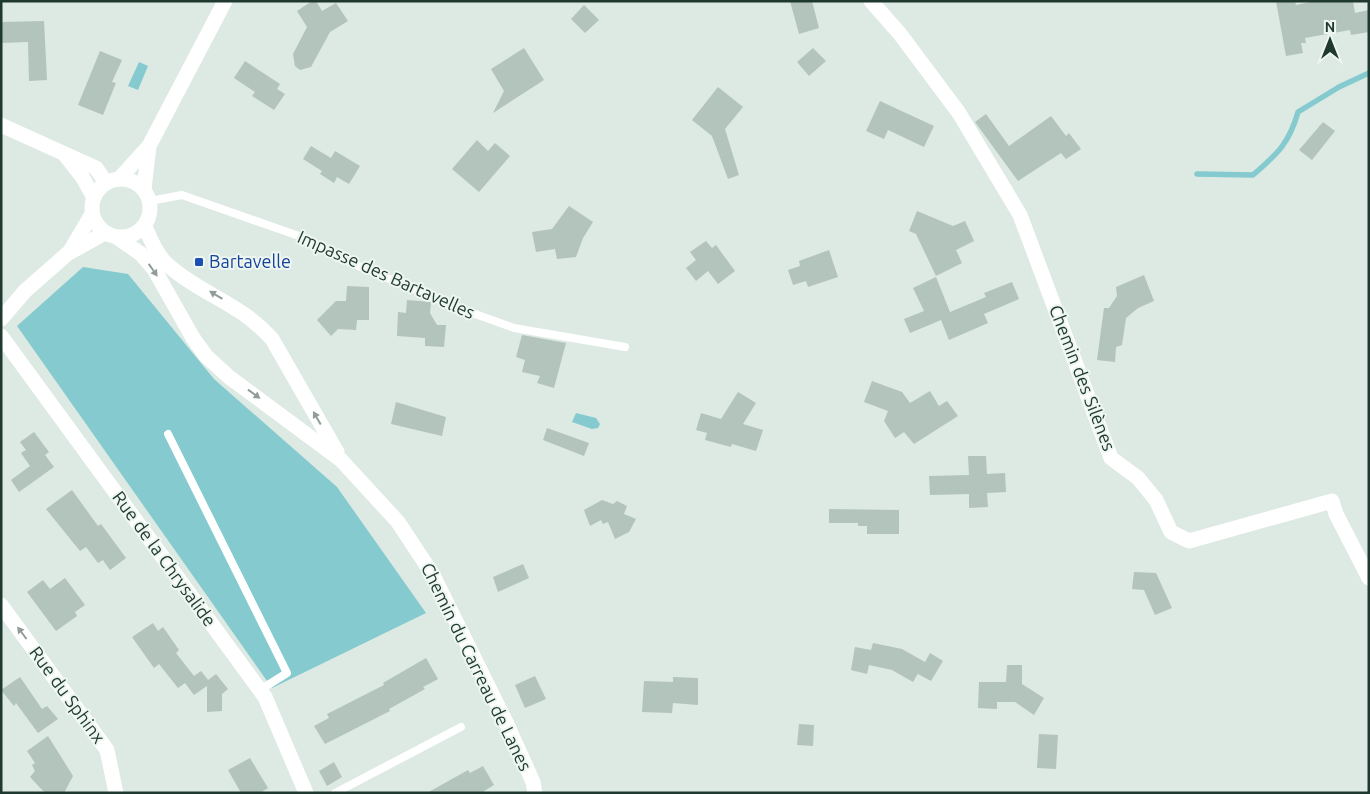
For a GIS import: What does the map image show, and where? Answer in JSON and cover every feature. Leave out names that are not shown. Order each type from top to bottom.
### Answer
[{"type":"street","points":[[68,254],[92,214],[94,198],[98,190],[113,181],[149,146],[225,1]]},
{"type":"street","name":"Chemin des Silènes","points":[[871,1],[900,34],[959,113],[1020,215],[1111,458],[1138,478],[1156,500],[1171,532],[1189,541],[1332,501],[1336,514],[1369,578]]},
{"type":"street","points":[[1,125],[96,168],[113,181],[137,183],[147,195]]},
{"type":"street","points":[[1,319],[25,291],[68,254],[111,235],[128,237],[144,227],[149,219],[147,195],[149,146]]},
{"type":"street","points":[[62,152],[83,178],[94,198]]},
{"type":"street","points":[[92,214],[95,222],[111,235]]},
{"type":"street","name":"Chemin du Carreau de Lanes","points":[[144,227],[153,245],[168,265],[242,311],[258,323],[272,339],[342,460]]},
{"type":"street","name":"Chemin du Carreau de Lanes","points":[[111,235],[141,254],[154,269],[193,338],[206,356],[342,460],[398,522],[433,575],[506,722],[534,788],[545,793]]},
{"type":"street","name":"Rue de la Chrysalide","points":[[1,336],[260,690],[299,773],[306,793]]},
{"type":"street","name":"Rue du Sphinx","points":[[1,605],[107,750],[116,793]]},
{"type":"lane","name":"Impasse des Bartavelles","points":[[147,195],[182,195],[299,236],[351,263],[464,310],[514,328],[625,347]]},
{"type":"lane","points":[[168,434],[287,673],[260,690]]},
{"type":"lane","points":[[335,793],[461,727]]},
{"type":"water","points":[[139,62],[148,66],[138,90],[128,86]]},
{"type":"water","points":[[83,267],[128,274],[214,379],[337,487],[426,613],[272,688],[17,326]]},
{"type":"water","points":[[576,413],[596,418],[600,424],[598,428],[592,429],[572,422]]},
{"type":"building","points":[[312,1],[316,1],[322,11],[336,3],[348,21],[330,32],[311,67],[300,70],[295,66],[293,54],[307,27],[297,11]]},
{"type":"building","points":[[790,1],[812,1],[819,28],[799,34]]},
{"type":"building","points":[[1276,1],[1295,1],[1296,5],[1315,1],[1353,1],[1355,13],[1369,10],[1369,32],[1351,35],[1350,30],[1305,38],[1306,43],[1301,43],[1303,53],[1286,56]]},
{"type":"building","points":[[584,5],[599,20],[585,33],[571,19]]},
{"type":"building","points":[[44,21],[47,80],[29,81],[28,42],[1,43],[1,22]]},
{"type":"building","points":[[524,48],[544,80],[493,113],[504,91],[491,69]]},
{"type":"building","points":[[813,48],[826,61],[809,76],[797,62]]},
{"type":"building","points":[[100,51],[122,60],[112,82],[116,83],[103,115],[78,105]]},
{"type":"building","points":[[245,61],[280,84],[277,89],[285,94],[274,110],[252,96],[255,92],[234,78]]},
{"type":"building","points":[[718,87],[743,107],[725,129],[739,175],[728,179],[712,136],[692,120]]},
{"type":"building","points":[[880,101],[934,126],[924,147],[888,130],[884,139],[866,131]]},
{"type":"building","points":[[986,114],[1009,146],[1051,116],[1066,136],[1069,133],[1081,149],[1066,159],[1061,153],[1018,181],[975,122]]},
{"type":"building","points":[[1323,122],[1335,131],[1312,160],[1299,150]]},
{"type":"building","points":[[477,140],[488,151],[495,143],[510,156],[479,192],[452,169]]},
{"type":"building","points":[[311,146],[331,158],[335,151],[360,166],[349,184],[337,177],[334,183],[320,174],[322,171],[303,159]]},
{"type":"building","points":[[569,206],[593,222],[583,238],[576,257],[557,259],[555,249],[536,252],[532,232],[552,229]]},
{"type":"building","points":[[917,211],[953,226],[965,221],[974,241],[956,250],[962,263],[936,276],[916,234],[909,231]]},
{"type":"building","points":[[706,241],[712,248],[716,245],[735,271],[718,284],[708,271],[696,281],[686,268],[696,260],[690,252]]},
{"type":"building","points":[[829,250],[838,277],[808,287],[806,281],[793,285],[788,270],[800,266],[799,261]]},
{"type":"building","points":[[1144,275],[1154,301],[1138,308],[1126,318],[1122,345],[1116,347],[1115,362],[1097,360],[1104,308],[1109,308],[1117,296],[1116,287]]},
{"type":"building","points":[[936,277],[950,312],[986,297],[984,293],[1012,282],[1019,299],[984,314],[988,323],[949,340],[941,320],[910,333],[904,319],[924,311],[913,288]]},
{"type":"building","points":[[347,286],[369,287],[369,320],[357,320],[356,330],[338,329],[331,336],[317,320],[336,301],[346,301]]},
{"type":"building","points":[[407,300],[431,302],[430,313],[437,325],[446,325],[444,347],[425,346],[425,338],[397,336],[398,312],[406,313]]},
{"type":"building","points":[[522,335],[566,343],[554,388],[537,383],[540,376],[522,372],[525,360],[516,357]]},
{"type":"building","points":[[872,381],[902,392],[910,403],[930,391],[939,406],[947,401],[958,416],[914,444],[904,432],[895,438],[884,421],[888,411],[864,402]]},
{"type":"building","points":[[738,392],[756,403],[743,424],[763,430],[756,451],[732,444],[731,447],[705,440],[707,433],[696,430],[701,413],[721,419]]},
{"type":"building","points":[[396,402],[446,417],[442,436],[391,424]]},
{"type":"building","points":[[547,428],[589,443],[584,456],[543,440]]},
{"type":"building","points":[[34,432],[49,452],[45,455],[54,467],[19,492],[11,480],[30,466],[21,453],[26,450],[20,442]]},
{"type":"building","points":[[968,456],[986,456],[987,474],[1005,473],[1006,492],[987,493],[988,507],[969,508],[969,494],[930,495],[929,476],[969,475]]},
{"type":"building","points":[[72,490],[98,526],[101,524],[126,558],[110,570],[103,560],[98,563],[86,547],[80,551],[46,509]]},
{"type":"building","points":[[602,500],[613,504],[617,501],[627,506],[624,514],[636,519],[629,532],[615,539],[608,522],[603,524],[601,520],[590,526],[584,510]]},
{"type":"building","points":[[829,509],[899,510],[899,534],[867,534],[867,526],[858,526],[858,523],[829,523]]},
{"type":"building","points":[[523,564],[529,578],[498,592],[493,577]]},
{"type":"building","points":[[1134,572],[1156,573],[1172,608],[1155,615],[1144,590],[1132,589]]},
{"type":"building","points":[[65,578],[85,605],[75,612],[77,616],[56,631],[27,592],[43,580],[50,589]]},
{"type":"building","points":[[153,623],[158,631],[163,627],[179,650],[176,653],[194,676],[201,671],[208,680],[216,674],[228,689],[222,694],[222,711],[207,712],[207,686],[194,695],[185,683],[178,688],[159,664],[154,668],[132,637]]},
{"type":"building","points":[[873,643],[902,649],[925,662],[930,653],[943,661],[931,681],[918,674],[920,670],[913,682],[892,670],[869,665],[867,674],[851,670],[855,647],[871,650]]},
{"type":"building","points":[[426,658],[438,679],[423,687],[425,689],[389,709],[390,711],[325,744],[314,726],[329,718],[327,714],[384,685],[383,683]]},
{"type":"building","points":[[1007,665],[1022,665],[1022,684],[1044,698],[1034,715],[1015,702],[997,702],[997,709],[978,708],[979,682],[1006,682]]},
{"type":"building","points":[[535,676],[546,699],[525,708],[515,685]]},
{"type":"building","points":[[20,677],[42,709],[47,706],[58,719],[38,733],[16,703],[14,706],[1,690]]},
{"type":"building","points":[[673,677],[698,678],[698,705],[673,703],[672,713],[642,712],[644,681],[673,682]]},
{"type":"building","points":[[799,724],[814,725],[813,746],[797,745]]},
{"type":"building","points":[[1039,734],[1058,735],[1056,769],[1037,768]]},
{"type":"building","points":[[48,736],[73,776],[64,793],[45,793],[30,777],[35,771],[32,765],[35,763],[27,751]]},
{"type":"building","points":[[250,758],[268,788],[260,793],[241,793],[228,770]]},
{"type":"building","points":[[334,762],[342,777],[327,786],[319,771]]},
{"type":"building","points":[[483,766],[494,785],[481,793],[427,793],[468,770],[470,773]]},
{"type":"waterway","points":[[1197,174],[1253,175],[1281,148],[1291,132],[1298,112],[1339,87],[1369,73]]},
{"type":"place","name":"Bartavelle","points":[[199,262]]}]
